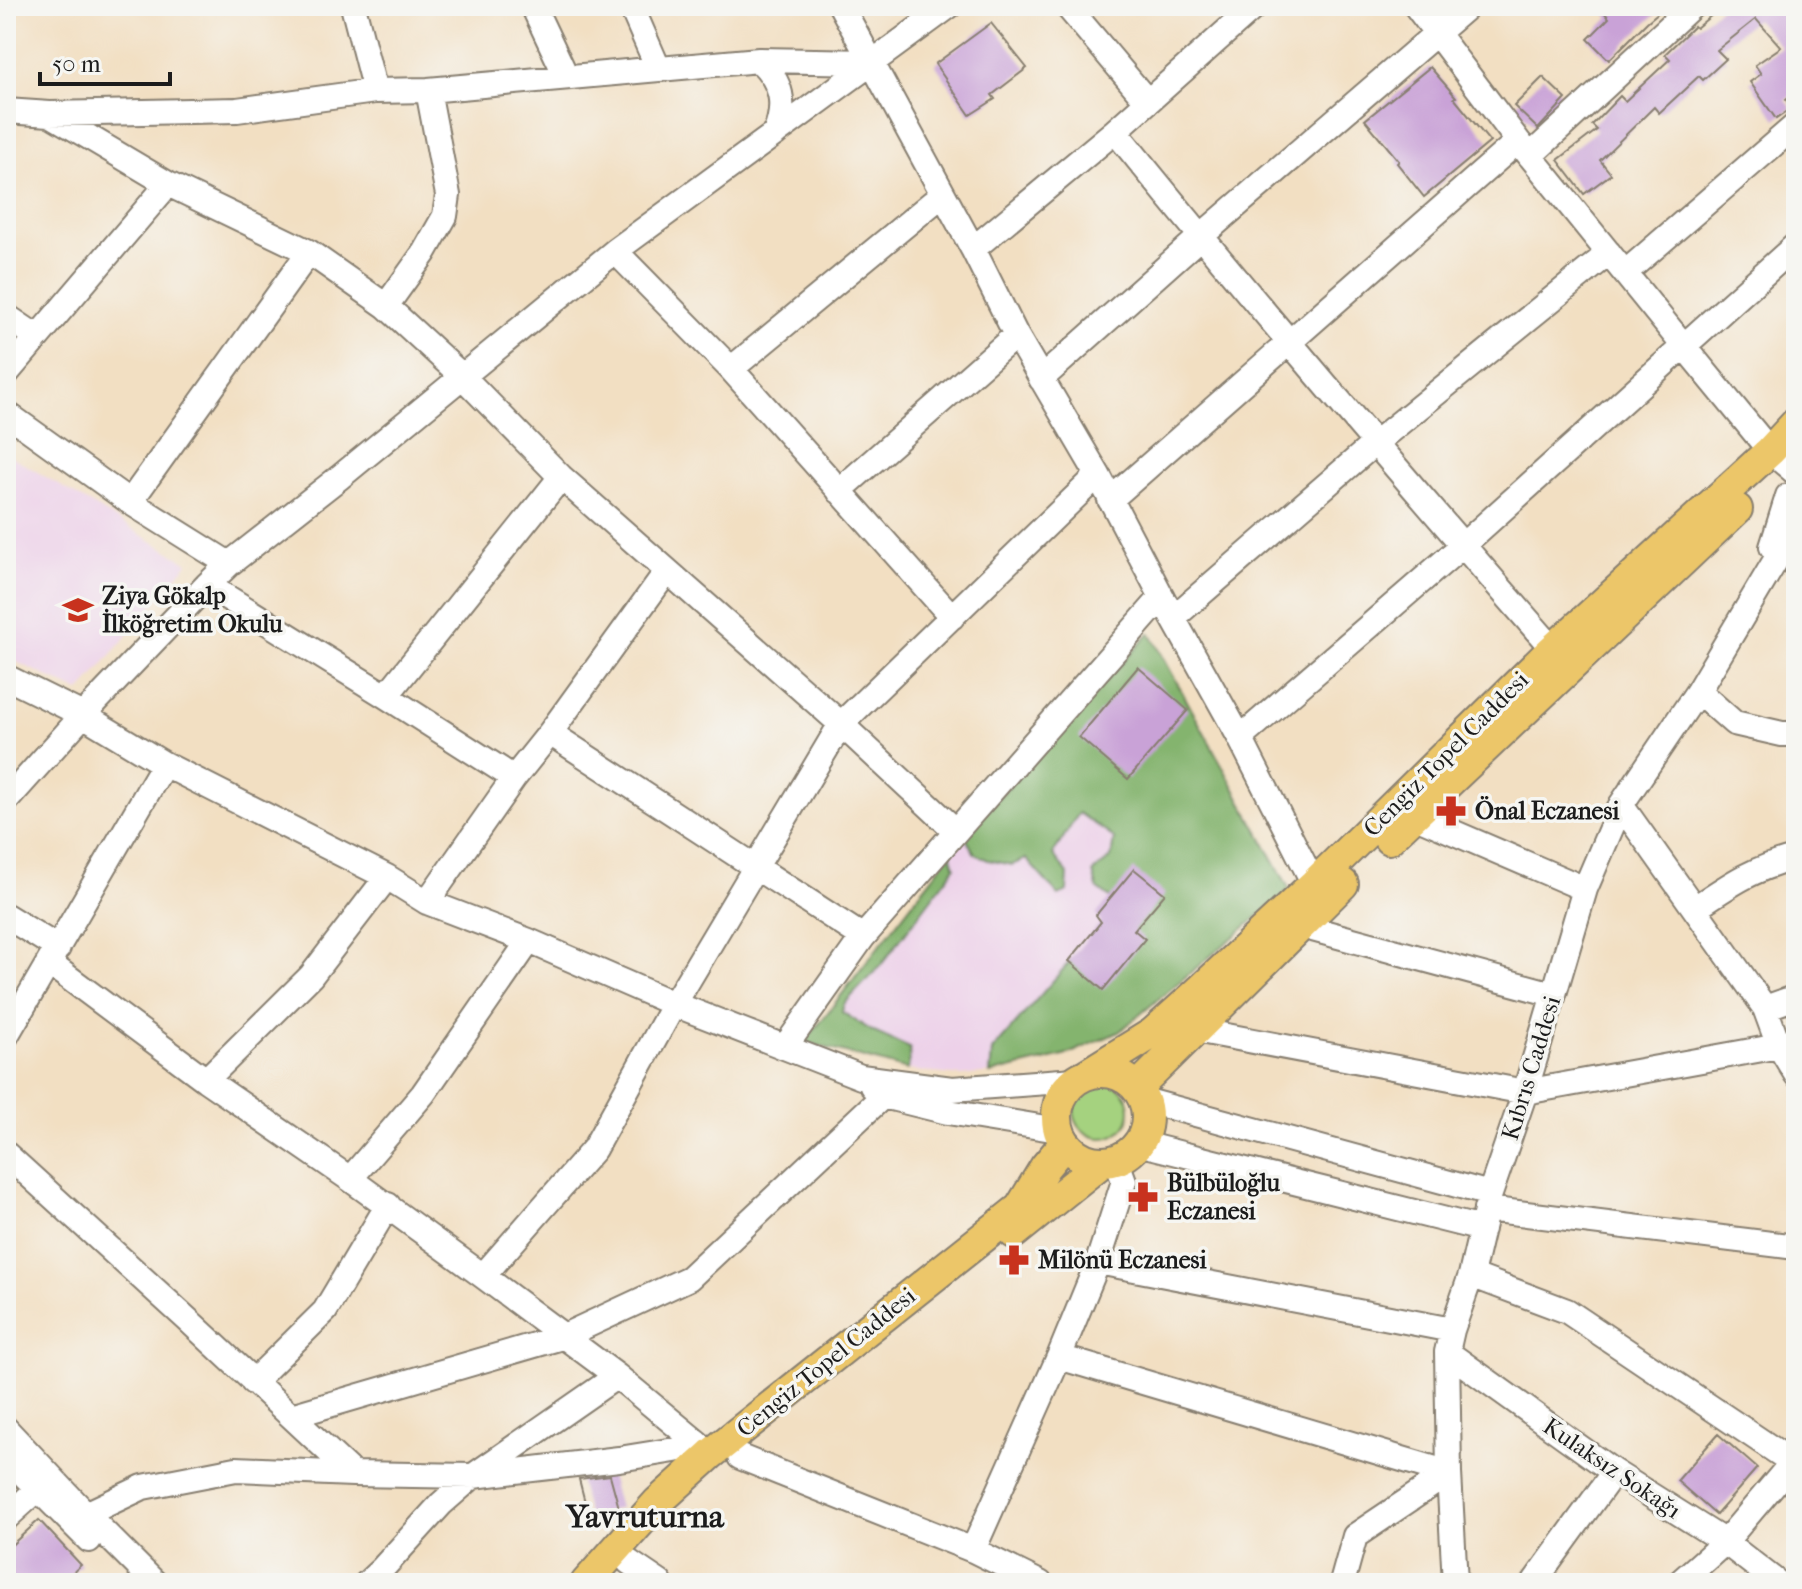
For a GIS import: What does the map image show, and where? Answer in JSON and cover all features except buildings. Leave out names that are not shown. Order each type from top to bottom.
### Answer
[{"type":"main road","name":"Cengiz Topel Caddesi","points":[[1141,1094],[1195,1030],[1413,815],[1787,473],[1796,423]]},
{"type":"main road","name":"Cengiz Topel Caddesi","points":[[1081,1077],[1153,1033],[1314,884],[1553,649],[1787,473]]},
{"type":"main road","points":[[1101,1071],[1115,1073],[1127,1079],[1141,1094],[1147,1115],[1145,1130],[1119,1155],[1088,1160],[1075,1153],[1062,1137],[1056,1116],[1059,1103],[1065,1090],[1081,1077],[1101,1071]]},
{"type":"main road","name":"Cengiz Topel Caddesi","points":[[620,1572],[725,1456],[1020,1208],[1062,1137]]},
{"type":"main road","name":"Cengiz Topel Caddesi","points":[[586,1583],[658,1502],[725,1456],[1119,1155]]},
{"type":"street","points":[[353,6],[375,91]]},
{"type":"street","points":[[533,6],[566,76]]},
{"type":"street","points":[[631,6],[658,68]]},
{"type":"street","points":[[841,6],[973,249],[1016,335],[1098,475],[1240,738],[1314,884]]},
{"type":"street","points":[[6,801],[83,715],[229,564],[615,251],[949,6]]},
{"type":"street","points":[[1067,6],[1147,101]]},
{"type":"street","points":[[973,249],[1115,131],[1255,6]]},
{"type":"street","points":[[1416,6],[1524,149],[1787,473],[1754,594]]},
{"type":"street","points":[[1041,379],[1468,6]]},
{"type":"street","points":[[1110,500],[1289,342],[1692,6]]},
{"type":"street","points":[[759,60],[776,79],[780,91],[781,114],[775,134]]},
{"type":"street","points":[[6,111],[50,114],[237,110],[375,91],[428,90],[759,60],[870,62]]},
{"type":"street","points":[[386,306],[424,253],[445,216],[448,195],[428,90]]},
{"type":"street","points":[[50,114],[168,184],[309,252],[386,306],[462,376],[561,477],[841,724],[956,831]]},
{"type":"street","points":[[1626,272],[1796,125]]},
{"type":"street","points":[[1115,131],[1200,237],[1553,649]]},
{"type":"street","points":[[6,374],[168,184]]},
{"type":"street","points":[[731,369],[943,194]]},
{"type":"street","points":[[1240,738],[1463,545],[1796,245]]},
{"type":"street","points":[[615,251],[731,369],[952,617]]},
{"type":"street","points":[[130,502],[309,252]]},
{"type":"street","points":[[785,1047],[863,937],[956,831],[1167,607],[1609,253]]},
{"type":"street","points":[[6,316],[37,337]]},
{"type":"street","points":[[839,491],[1016,335]]},
{"type":"street","points":[[6,413],[130,502],[229,564]]},
{"type":"street","points":[[483,1276],[594,1149],[674,1004],[841,724],[1098,475]]},
{"type":"street","points":[[386,696],[561,477]]},
{"type":"street","points":[[1754,594],[1796,526]]},
{"type":"street","points":[[427,902],[667,571]]},
{"type":"street","points":[[207,585],[514,778]]},
{"type":"street","name":"Kıbrıs Caddesi","points":[[1455,1583],[1449,1473],[1450,1341],[1471,1275],[1486,1211],[1585,889],[1621,805],[1698,691],[1754,594]]},
{"type":"street","points":[[6,677],[83,715],[164,764],[387,877],[427,902],[861,1077],[952,1089],[1081,1077]]},
{"type":"street","points":[[1698,691],[1734,723],[1782,734],[1796,734]]},
{"type":"street","points":[[550,733],[863,937]]},
{"type":"street","points":[[6,1036],[164,764]]},
{"type":"street","points":[[1621,805],[1765,1008],[1779,1046],[1796,1074]]},
{"type":"street","points":[[1413,815],[1585,889]]},
{"type":"street","points":[[1695,908],[1749,873],[1796,858]]},
{"type":"street","points":[[206,1080],[311,976],[387,877]]},
{"type":"street","points":[[6,916],[206,1080],[388,1205],[725,1456]]},
{"type":"street","points":[[1301,926],[1553,994]]},
{"type":"street","points":[[350,1179],[423,1094],[529,941]]},
{"type":"street","points":[[1765,1008],[1796,997]]},
{"type":"street","points":[[1195,1030],[1525,1092],[1779,1046]]},
{"type":"street","points":[[861,1077],[883,1096],[1062,1137]]},
{"type":"street","points":[[1141,1094],[1486,1211]]},
{"type":"street","points":[[291,1416],[562,1337],[689,1278],[883,1096]]},
{"type":"street","points":[[6,1154],[353,1474]]},
{"type":"street","points":[[973,1550],[1098,1262],[1124,1181],[1119,1155],[1486,1211],[1796,1247]]},
{"type":"street","points":[[253,1382],[325,1311],[388,1205]]},
{"type":"street","points":[[1098,1262],[1450,1341]]},
{"type":"street","points":[[1471,1275],[1567,1311],[1794,1460],[1725,1542],[1679,1583]]},
{"type":"street","name":"Kulaksız Sokağı","points":[[1450,1341],[1614,1472],[1725,1542],[1778,1583]]},
{"type":"street","points":[[1059,1357],[1449,1473]]},
{"type":"street","points":[[367,1583],[441,1504],[473,1476],[617,1376]]},
{"type":"street","points":[[6,1429],[155,1583]]},
{"type":"street","points":[[86,1514],[143,1487],[236,1469],[473,1476],[681,1449],[725,1456],[973,1550],[1040,1583]]},
{"type":"street","points":[[6,1457],[131,1583]]},
{"type":"street","points":[[1536,1583],[1614,1472]]},
{"type":"street","points":[[1342,1583],[1355,1536],[1449,1473]]},
{"type":"street","points":[[6,1518],[38,1489]]},
{"type":"street","points":[[620,1572],[660,1583]]},
{"type":"shaded area","name":"Ziya Gökalp İlköğretim Okulu","points":[[6,453],[188,563],[80,692],[6,657]]},
{"type":"shaded area","points":[[1150,633],[1119,1032],[1064,1056],[1001,1072],[962,1076],[908,1070],[805,1042],[964,835]]},
{"type":"green space","points":[[1150,633],[1290,890],[1119,1032],[1064,1056],[990,1074],[992,1051],[1119,905],[1097,888],[1093,872],[1111,858],[1114,838],[1079,813],[1053,854],[1068,874],[1067,891],[1059,896],[1026,859],[1012,865],[988,860],[975,854],[964,835]]},
{"type":"green space","points":[[951,853],[955,867],[881,965],[844,1004],[842,1012],[874,1032],[910,1048],[908,1070],[805,1042]]},
{"type":"green space","points":[[1102,1082],[1122,1090],[1130,1110],[1122,1130],[1102,1138],[1082,1130],[1074,1110],[1082,1090]]},
{"type":"place","name":"Ziya Gökalp İlköğretim Okulu","points":[[78,610]]},
{"type":"place","name":"Önal Eczanesi","points":[[1451,811]]},
{"type":"place","name":"Bülbüloğlu Eczanesi","points":[[1143,1197]]},
{"type":"place","name":"Milönü Eczanesi","points":[[1014,1260]]},
{"type":"district","name":"Yavruturna","points":[[645,1516]]}]
